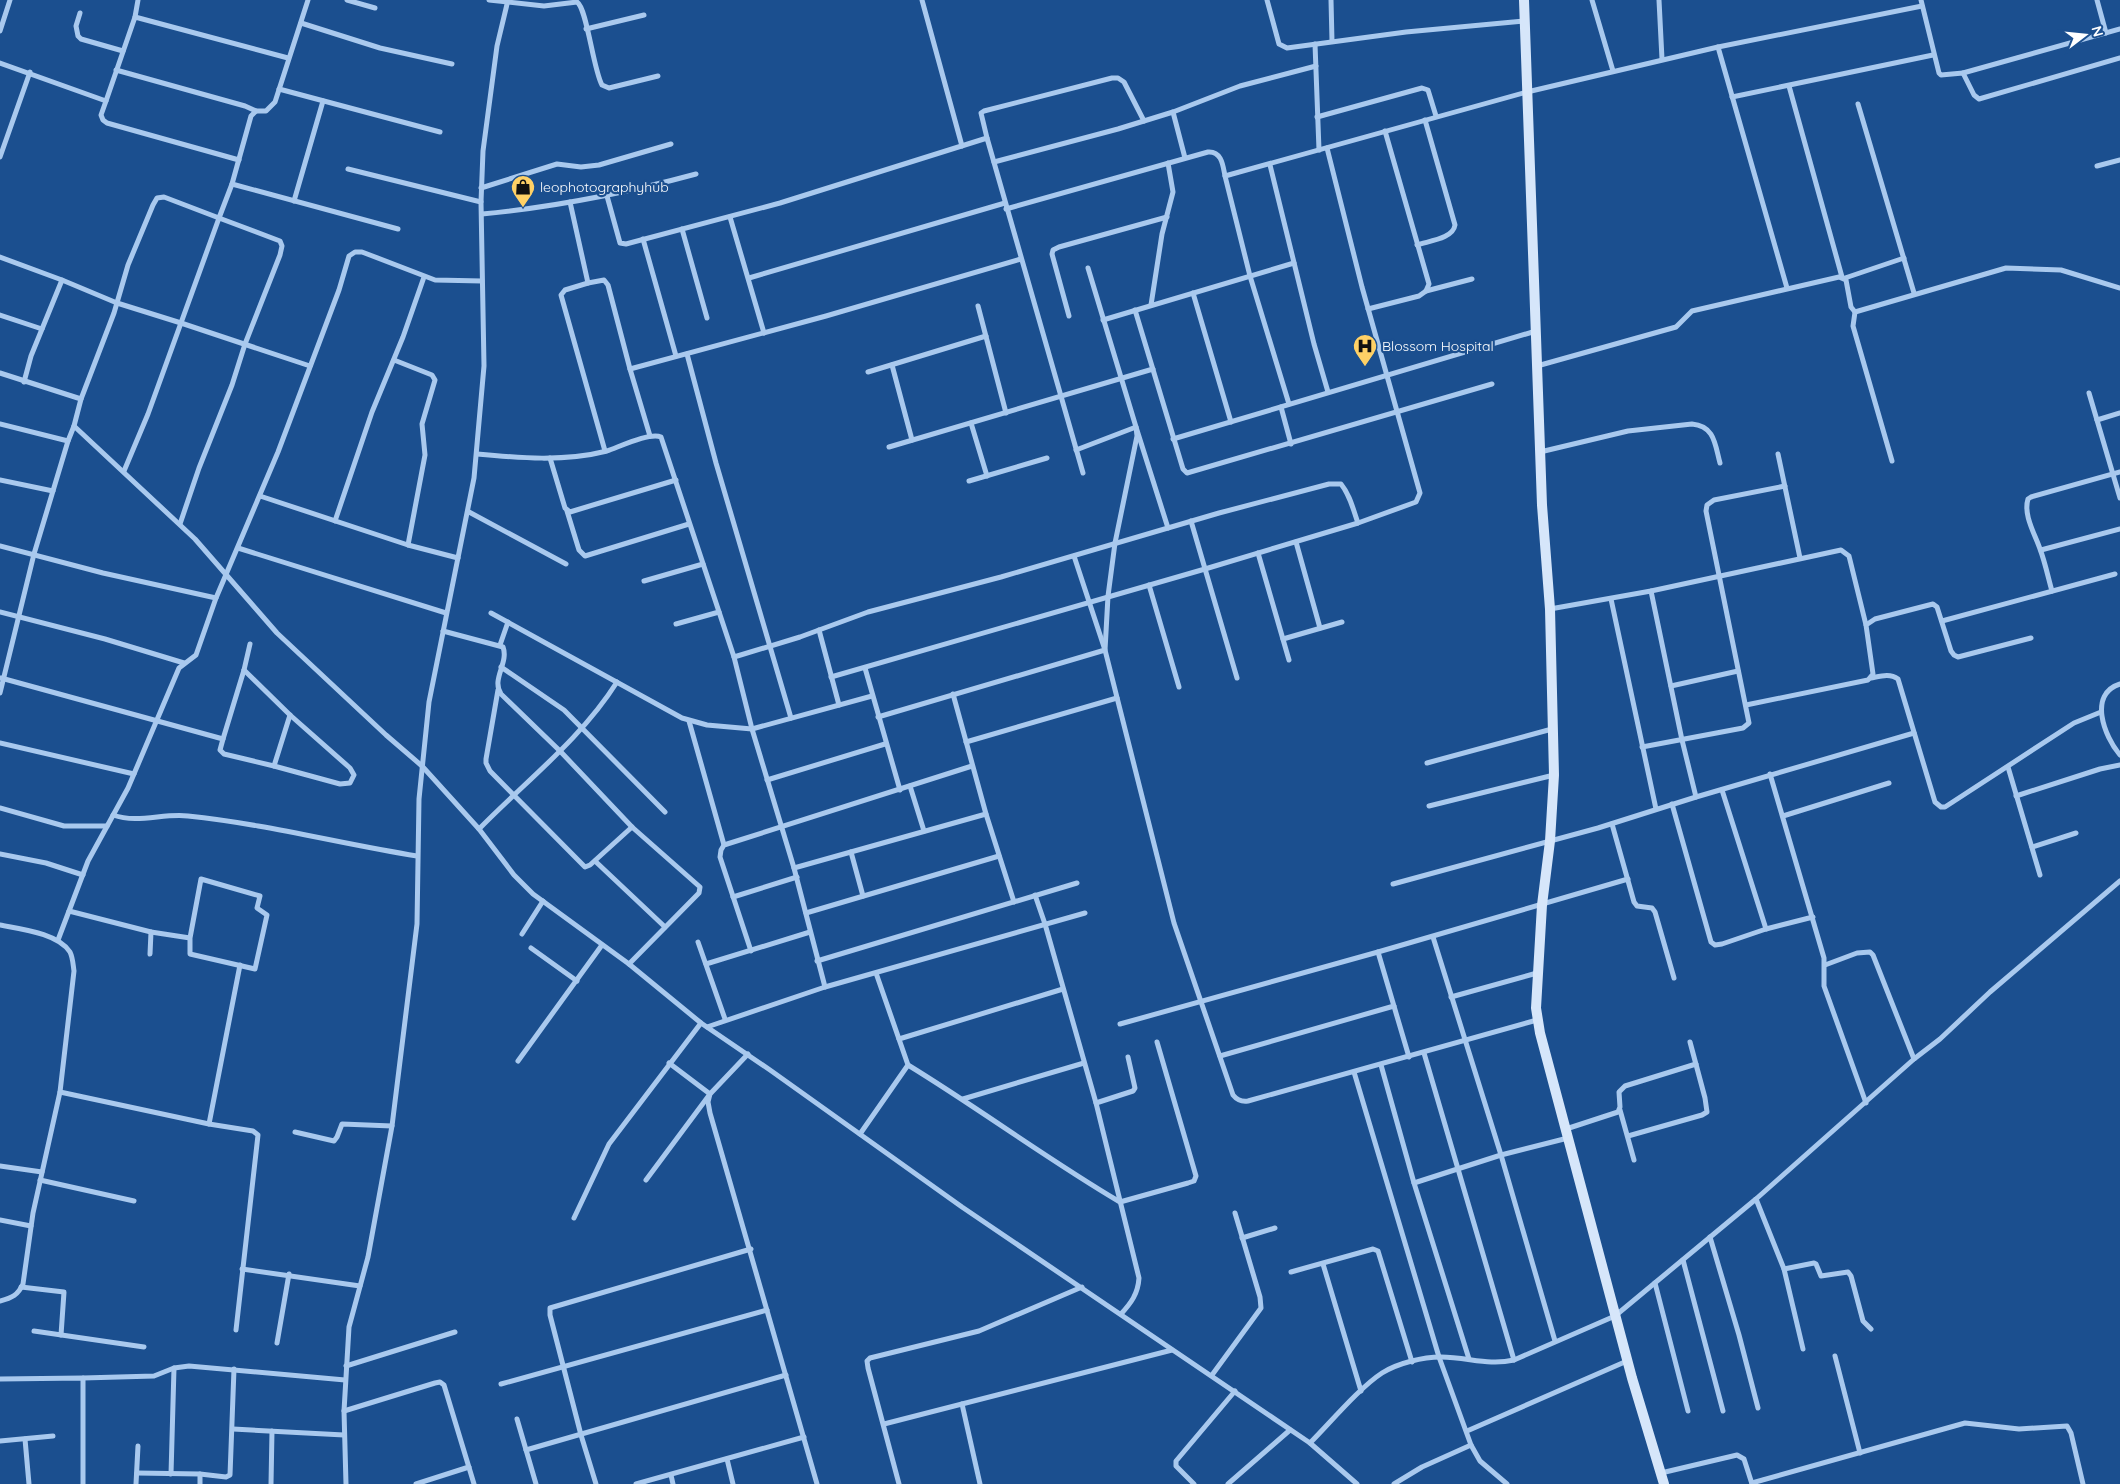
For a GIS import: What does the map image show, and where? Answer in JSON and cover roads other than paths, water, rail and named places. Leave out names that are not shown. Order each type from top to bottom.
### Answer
[{"type":"street","points":[[0,31],[10,0]]},
{"type":"street","points":[[138,0],[135,16],[101,115],[103,120],[106,123],[239,160]]},
{"type":"street","points":[[116,70],[264,112],[272,106],[308,0]]},
{"type":"street","points":[[347,0],[375,8]]},
{"type":"street","points":[[489,0],[544,6],[577,2],[582,6],[600,82],[606,88],[658,76]]},
{"type":"street","points":[[922,0],[962,146]]},
{"type":"street","points":[[1266,0],[1275,35],[1282,47],[1525,21]]},
{"type":"street","points":[[1331,0],[1332,41]]},
{"type":"street","points":[[1524,0],[1540,452],[1550,609],[1554,775],[1550,841],[1542,905],[1537,973],[1537,1020],[1615,1316],[1664,1484]]},
{"type":"street","points":[[1592,0],[1613,71]]},
{"type":"street","points":[[1660,0],[1662,59]]},
{"type":"street","points":[[2097,0],[2106,33]]},
{"type":"street","points":[[346,1484],[344,1411],[349,1327],[368,1257],[392,1126],[417,924],[422,766],[429,702],[446,613],[469,512],[477,454],[484,366],[481,202],[483,152],[497,46],[508,1]]},
{"type":"street","points":[[1225,176],[1527,92],[1662,59],[1922,3],[1933,55],[1941,75],[1963,73],[2120,29]]},
{"type":"street","points":[[80,13],[76,26],[78,36],[123,51]]},
{"type":"street","points":[[586,29],[644,15]]},
{"type":"street","points":[[135,16],[288,58]]},
{"type":"street","points":[[301,23],[380,48],[452,64]]},
{"type":"street","points":[[1315,44],[1319,150]]},
{"type":"street","points":[[1718,47],[1787,288]]},
{"type":"street","points":[[1732,97],[1933,55]]},
{"type":"street","points":[[1963,73],[1974,96],[1980,99],[2120,58]]},
{"type":"street","points":[[0,63],[30,72],[106,101]]},
{"type":"street","points":[[994,162],[1144,121],[1240,86],[1316,66]]},
{"type":"street","points":[[0,157],[30,72]]},
{"type":"street","points":[[1083,473],[980,116],[984,111],[1118,78],[1124,82],[1144,121]]},
{"type":"street","points":[[1789,86],[1844,278],[1847,282],[1852,309],[1855,312],[1853,326],[1892,461]]},
{"type":"street","points":[[1318,117],[1422,88],[1428,90],[1436,116]]},
{"type":"street","points":[[278,89],[440,132]]},
{"type":"street","points":[[294,201],[323,101]]},
{"type":"street","points":[[1858,104],[1914,293]]},
{"type":"street","points":[[124,471],[148,414],[232,184],[251,116],[256,111]]},
{"type":"street","points":[[1173,112],[1185,158]]},
{"type":"street","points":[[1417,245],[1449,234],[1455,225],[1425,120]]},
{"type":"street","points":[[1385,131],[1417,245],[1428,276],[1429,284],[1426,291]]},
{"type":"street","points":[[607,196],[620,243],[626,244],[730,217],[987,138]]},
{"type":"street","points":[[481,188],[557,164],[580,167],[599,165],[671,144]]},
{"type":"street","points":[[831,677],[1296,542],[1412,506],[1420,498],[1368,309],[1327,148]]},
{"type":"street","points":[[1006,209],[1185,158],[1214,152],[1219,155],[1250,276],[1289,404]]},
{"type":"street","points":[[2097,166],[2120,160]]},
{"type":"street","points":[[1150,305],[1174,189],[1168,163]]},
{"type":"street","points":[[1270,165],[1328,392]]},
{"type":"street","points":[[348,169],[481,202]]},
{"type":"street","points":[[482,214],[607,196],[696,174]]},
{"type":"street","points":[[232,184],[398,229]]},
{"type":"street","points":[[0,693],[2,678],[34,554],[81,399],[117,304],[128,265],[153,205],[157,198],[164,197],[275,238],[282,243],[280,255],[245,344],[232,385],[196,476],[180,524]]},
{"type":"street","points":[[570,202],[588,283]]},
{"type":"street","points":[[750,278],[1005,203]]},
{"type":"street","points":[[730,217],[750,278],[764,333]]},
{"type":"street","points":[[1069,316],[1052,254],[1053,250],[1167,217]]},
{"type":"street","points":[[682,229],[707,318]]},
{"type":"street","points":[[643,239],[676,356]]},
{"type":"street","points":[[58,940],[83,875],[134,774],[179,668],[184,663],[195,658],[216,598],[260,496],[310,366],[339,290],[349,256],[355,252],[362,252],[387,260],[434,280],[482,281]]},
{"type":"street","points":[[0,257],[62,280],[117,304],[181,322],[310,366]]},
{"type":"street","points":[[630,369],[764,333],[1021,258]]},
{"type":"street","points":[[1537,366],[1676,327],[1692,311],[1787,288],[1844,278],[1904,258]]},
{"type":"street","points":[[1103,320],[1294,263]]},
{"type":"street","points":[[1088,268],[1168,528]]},
{"type":"street","points":[[1855,312],[1914,293],[2006,268],[2061,270],[2120,288]]},
{"type":"street","points":[[335,521],[372,412],[394,360],[424,277]]},
{"type":"street","points":[[1368,309],[1412,298],[1426,291],[1472,279]]},
{"type":"street","points":[[24,382],[42,329],[62,280]]},
{"type":"street","points":[[605,451],[561,295],[565,290],[588,283],[606,281],[650,436]]},
{"type":"street","points":[[1192,293],[1230,422]]},
{"type":"street","points":[[978,306],[1006,412]]},
{"type":"street","points":[[1135,310],[1183,469],[1187,474],[1492,384]]},
{"type":"street","points":[[0,314],[42,329]]},
{"type":"street","points":[[1174,439],[1536,331]]},
{"type":"street","points":[[868,372],[986,336]]},
{"type":"street","points":[[687,354],[716,463],[791,718]]},
{"type":"street","points":[[394,360],[432,375],[435,380],[422,424],[425,455],[408,545]]},
{"type":"street","points":[[892,365],[912,440]]},
{"type":"street","points":[[889,447],[1153,369]]},
{"type":"street","points":[[0,373],[81,399]]},
{"type":"street","points":[[2089,393],[2120,498]]},
{"type":"street","points":[[1281,407],[1291,444]]},
{"type":"street","points":[[2097,420],[2120,413]]},
{"type":"street","points":[[971,423],[987,476]]},
{"type":"street","points":[[0,424],[68,441]]},
{"type":"street","points":[[1540,452],[1628,431],[1692,424],[1701,425],[1712,435],[1720,463]]},
{"type":"street","points":[[74,426],[180,524],[277,633],[422,766],[479,829],[514,875],[543,901],[629,964],[701,1023],[748,1054],[962,1207],[1310,1443],[1357,1484]]},
{"type":"street","points":[[1076,450],[1136,427]]},
{"type":"street","points":[[1105,650],[1108,596],[1115,543],[1137,436],[1136,427]]},
{"type":"street","points":[[477,454],[550,458],[576,457],[605,451],[650,436],[661,437],[734,658],[752,729],[797,877],[825,987]]},
{"type":"street","points":[[1778,454],[1800,558]]},
{"type":"street","points":[[550,458],[578,550],[585,556],[689,524]]},
{"type":"street","points":[[969,481],[1047,458]]},
{"type":"street","points":[[2052,591],[2041,550],[2028,517],[2028,499],[2120,472]]},
{"type":"street","points":[[0,480],[53,491]]},
{"type":"street","points":[[567,511],[573,512],[676,480]]},
{"type":"street","points":[[734,658],[868,612],[1001,577],[1191,521],[1335,483],[1341,484],[1348,493],[1358,523]]},
{"type":"street","points":[[1642,747],[1743,728],[1749,723],[1709,530],[1707,505],[1714,500],[1785,486]]},
{"type":"street","points":[[260,496],[408,545],[458,558]]},
{"type":"street","points":[[469,512],[566,564]]},
{"type":"street","points":[[1191,521],[1237,678]]},
{"type":"street","points":[[2041,550],[2120,529]]},
{"type":"street","points":[[1296,542],[1320,628]]},
{"type":"street","points":[[0,546],[103,574],[216,598]]},
{"type":"street","points":[[238,548],[446,613]]},
{"type":"street","points":[[1550,609],[1651,591],[1835,550],[1846,552],[1852,568],[1866,625],[1873,674],[1871,678]]},
{"type":"street","points":[[1258,553],[1289,660]]},
{"type":"street","points":[[1074,556],[1091,602],[1105,650],[1174,923],[1233,1095],[1242,1102],[1381,1065],[1465,1039],[1537,1020]]},
{"type":"street","points":[[644,581],[703,564]]},
{"type":"street","points":[[1942,621],[2115,574]]},
{"type":"street","points":[[1149,585],[1179,687]]},
{"type":"street","points":[[1651,591],[1682,740],[1696,797]]},
{"type":"street","points":[[1611,598],[1656,809]]},
{"type":"street","points":[[1866,625],[1875,619],[1933,604],[1937,608],[1942,621],[1951,651],[1958,657],[2031,638]]},
{"type":"street","points":[[0,612],[105,639],[184,663]]},
{"type":"street","points":[[676,624],[719,612]]},
{"type":"street","points":[[491,613],[688,721],[707,725],[752,729],[872,696]]},
{"type":"street","points":[[500,645],[508,622]]},
{"type":"street","points":[[1283,640],[1342,622]]},
{"type":"street","points":[[819,630],[839,706]]},
{"type":"street","points":[[443,631],[500,645],[504,650],[486,763],[490,771],[514,793],[583,865],[588,866],[595,861],[632,826]]},
{"type":"street","points":[[244,670],[290,715],[350,768],[354,775],[353,780],[346,785],[340,784],[224,754],[220,750],[250,644]]},
{"type":"street","points":[[878,717],[1105,650]]},
{"type":"street","points":[[502,667],[556,704],[665,812]]},
{"type":"street","points":[[865,668],[885,744],[900,790]]},
{"type":"street","points":[[1671,686],[1738,671]]},
{"type":"street","points":[[1746,706],[1871,678],[1894,676],[1898,679],[1934,802],[1941,807],[1945,807],[2074,723],[2101,712]]},
{"type":"street","points":[[2,678],[223,739]]},
{"type":"street","points":[[479,829],[514,793],[583,729],[601,707],[617,682]]},
{"type":"street","points":[[2120,684],[2106,692],[2101,712],[2114,747],[2120,755]]},
{"type":"street","points":[[498,690],[632,826],[700,887],[699,893],[629,964]]},
{"type":"street","points":[[953,694],[986,814],[1014,902]]},
{"type":"street","points":[[966,742],[1117,698]]},
{"type":"street","points":[[274,766],[290,715]]},
{"type":"street","points":[[688,721],[724,845]]},
{"type":"street","points":[[1427,763],[1552,729]]},
{"type":"street","points":[[1393,884],[1612,824],[1770,774],[1914,733]]},
{"type":"street","points":[[0,743],[134,774]]},
{"type":"street","points":[[767,780],[885,744]]},
{"type":"street","points":[[752,951],[720,857],[724,845],[972,766]]},
{"type":"street","points":[[2016,796],[2100,769],[2120,766]]},
{"type":"street","points":[[2008,767],[2040,875]]},
{"type":"street","points":[[1770,774],[1813,917],[1825,965],[1824,986],[1866,1102]]},
{"type":"street","points":[[1429,806],[1554,775]]},
{"type":"street","points":[[1783,816],[1889,783]]},
{"type":"street","points":[[910,786],[924,831]]},
{"type":"street","points":[[1722,790],[1766,930]]},
{"type":"street","points":[[1672,804],[1711,942],[1716,945],[1722,944],[1813,917]]},
{"type":"street","points":[[0,808],[64,826],[107,826]]},
{"type":"street","points":[[794,868],[986,814]]},
{"type":"street","points":[[113,815],[128,819],[173,815],[227,820],[418,856]]},
{"type":"street","points":[[1612,824],[1637,906],[1652,908],[1655,912],[1674,978]]},
{"type":"street","points":[[2032,847],[2076,832]]},
{"type":"street","points":[[851,852],[864,896]]},
{"type":"street","points":[[0,854],[46,863],[83,875]]},
{"type":"street","points":[[806,913],[999,856]]},
{"type":"street","points":[[595,861],[665,927]]},
{"type":"street","points":[[733,897],[797,877]]},
{"type":"street","points":[[201,879],[260,896],[257,908],[267,915],[256,968],[190,954],[190,938],[201,879]]},
{"type":"street","points":[[1120,1024],[1433,937],[1628,880]]},
{"type":"street","points":[[1310,1443],[1361,1391],[1381,1374],[1393,1367],[1439,1357],[1499,1363],[1514,1360],[1555,1340],[1615,1316],[1756,1199],[1914,1059],[1940,1039],[1990,992],[2120,881]]},
{"type":"street","points":[[817,961],[1077,883]]},
{"type":"street","points":[[1035,895],[1096,1103],[1139,1278],[1139,1286],[1133,1301],[1120,1314]]},
{"type":"street","points":[[522,934],[543,901]]},
{"type":"street","points":[[69,912],[151,932],[190,938]]},
{"type":"street","points":[[707,1027],[725,1019],[825,987],[1085,913]]},
{"type":"street","points":[[0,925],[58,940],[69,951],[73,959],[74,972],[60,1092],[40,1180],[21,1287],[19,1292],[10,1298],[0,1301]]},
{"type":"street","points":[[150,954],[151,932]]},
{"type":"street","points":[[706,964],[810,932]]},
{"type":"street","points":[[1433,937],[1501,1155],[1555,1340]]},
{"type":"street","points":[[698,942],[725,1019]]},
{"type":"street","points":[[518,1061],[602,945]]},
{"type":"street","points":[[531,948],[577,981]]},
{"type":"street","points":[[1378,952],[1409,1056]]},
{"type":"street","points":[[1825,965],[1857,953],[1870,952],[1914,1059]]},
{"type":"street","points":[[209,1124],[240,965]]},
{"type":"street","points":[[876,973],[908,1065],[964,1098],[1026,1143],[1120,1202],[1194,1181],[1196,1176],[1157,1042]]},
{"type":"street","points":[[1451,997],[1537,973]]},
{"type":"street","points":[[899,1039],[1063,989]]},
{"type":"street","points":[[1220,1056],[1394,1006]]},
{"type":"street","points":[[574,1218],[609,1144],[701,1023]]},
{"type":"street","points":[[1628,1136],[1705,1114],[1707,1109],[1705,1098],[1690,1042]]},
{"type":"street","points":[[1424,1052],[1514,1360]]},
{"type":"street","points":[[646,1180],[710,1094],[748,1054]]},
{"type":"street","points":[[1096,1103],[1133,1091],[1135,1088],[1128,1057]]},
{"type":"street","points":[[964,1098],[1084,1062]]},
{"type":"street","points":[[669,1063],[710,1094]]},
{"type":"street","points":[[1634,1160],[1620,1110],[1619,1092],[1625,1086],[1696,1064]]},
{"type":"street","points":[[860,1134],[908,1065]]},
{"type":"street","points":[[1381,1065],[1414,1183],[1469,1359]]},
{"type":"street","points":[[1354,1072],[1439,1357],[1471,1445],[1480,1461],[1507,1484]]},
{"type":"street","points":[[60,1092],[209,1124],[253,1131],[258,1135],[236,1330]]},
{"type":"street","points":[[710,1094],[708,1102],[710,1113],[751,1249],[817,1484]]},
{"type":"street","points":[[1414,1183],[1566,1134],[1620,1110]]},
{"type":"street","points":[[295,1132],[334,1140],[338,1138],[342,1124],[392,1126]]},
{"type":"street","points":[[0,1166],[42,1172]]},
{"type":"street","points":[[40,1180],[134,1201]]},
{"type":"street","points":[[1756,1199],[1784,1269],[1803,1349]]},
{"type":"street","points":[[1212,1375],[1261,1308],[1260,1297],[1235,1213]]},
{"type":"street","points":[[0,1220],[31,1226]]},
{"type":"street","points":[[1242,1238],[1274,1228]]},
{"type":"street","points":[[1710,1237],[1737,1327],[1758,1408]]},
{"type":"street","points":[[596,1484],[563,1368],[550,1308],[751,1249]]},
{"type":"street","points":[[1291,1272],[1373,1249],[1378,1250],[1412,1362]]},
{"type":"street","points":[[1683,1260],[1701,1322],[1723,1411]]},
{"type":"street","points":[[1784,1269],[1814,1263],[1821,1276],[1848,1272],[1851,1276],[1863,1321],[1872,1328]]},
{"type":"street","points":[[1323,1264],[1361,1391]]},
{"type":"street","points":[[242,1269],[289,1274],[360,1286]]},
{"type":"street","points":[[276,1343],[289,1274]]},
{"type":"street","points":[[1654,1284],[1688,1411]]},
{"type":"street","points":[[21,1287],[64,1292],[61,1335]]},
{"type":"street","points":[[899,1484],[867,1361],[870,1358],[979,1331],[1082,1287]]},
{"type":"street","points":[[501,1384],[768,1310]]},
{"type":"street","points":[[34,1331],[144,1347]]},
{"type":"street","points":[[346,1366],[455,1332]]},
{"type":"street","points":[[884,1424],[1172,1350]]},
{"type":"street","points":[[1835,1356],[1860,1453]]},
{"type":"street","points":[[1467,1431],[1628,1361]]},
{"type":"street","points":[[0,1379],[154,1376],[174,1368],[189,1366],[345,1380]]},
{"type":"street","points":[[171,1474],[174,1368]]},
{"type":"street","points":[[136,1473],[200,1474],[226,1477],[230,1475],[234,1369]]},
{"type":"street","points":[[526,1450],[786,1375]]},
{"type":"street","points":[[83,1378],[83,1484]]},
{"type":"street","points":[[344,1411],[440,1382],[447,1390],[474,1484]]},
{"type":"street","points":[[1194,1484],[1176,1466],[1176,1461],[1235,1391]]},
{"type":"street","points":[[962,1404],[980,1484]]},
{"type":"street","points":[[517,1419],[536,1484]]},
{"type":"street","points":[[1660,1473],[1737,1455],[1744,1459],[1752,1483],[1965,1424],[2019,1430],[2063,1426],[2070,1429],[2083,1484]]},
{"type":"street","points":[[233,1429],[344,1435]]},
{"type":"street","points":[[1228,1484],[1290,1430]]},
{"type":"street","points":[[271,1484],[272,1431]]},
{"type":"street","points":[[0,1441],[53,1436]]},
{"type":"street","points":[[636,1484],[804,1437]]},
{"type":"street","points":[[25,1439],[29,1484]]},
{"type":"street","points":[[1394,1484],[1422,1466],[1471,1445]]},
{"type":"street","points":[[136,1484],[138,1446]]},
{"type":"street","points":[[727,1459],[734,1484]]},
{"type":"street","points":[[416,1484],[469,1466]]},
{"type":"street","points":[[200,1474],[200,1484]]},
{"type":"street","points":[[671,1475],[673,1484]]},
{"type":"place","name":"leophotographyhub","points":[[523,208]]},
{"type":"place","name":"Blossom Hospital","points":[[1365,367]]}]
